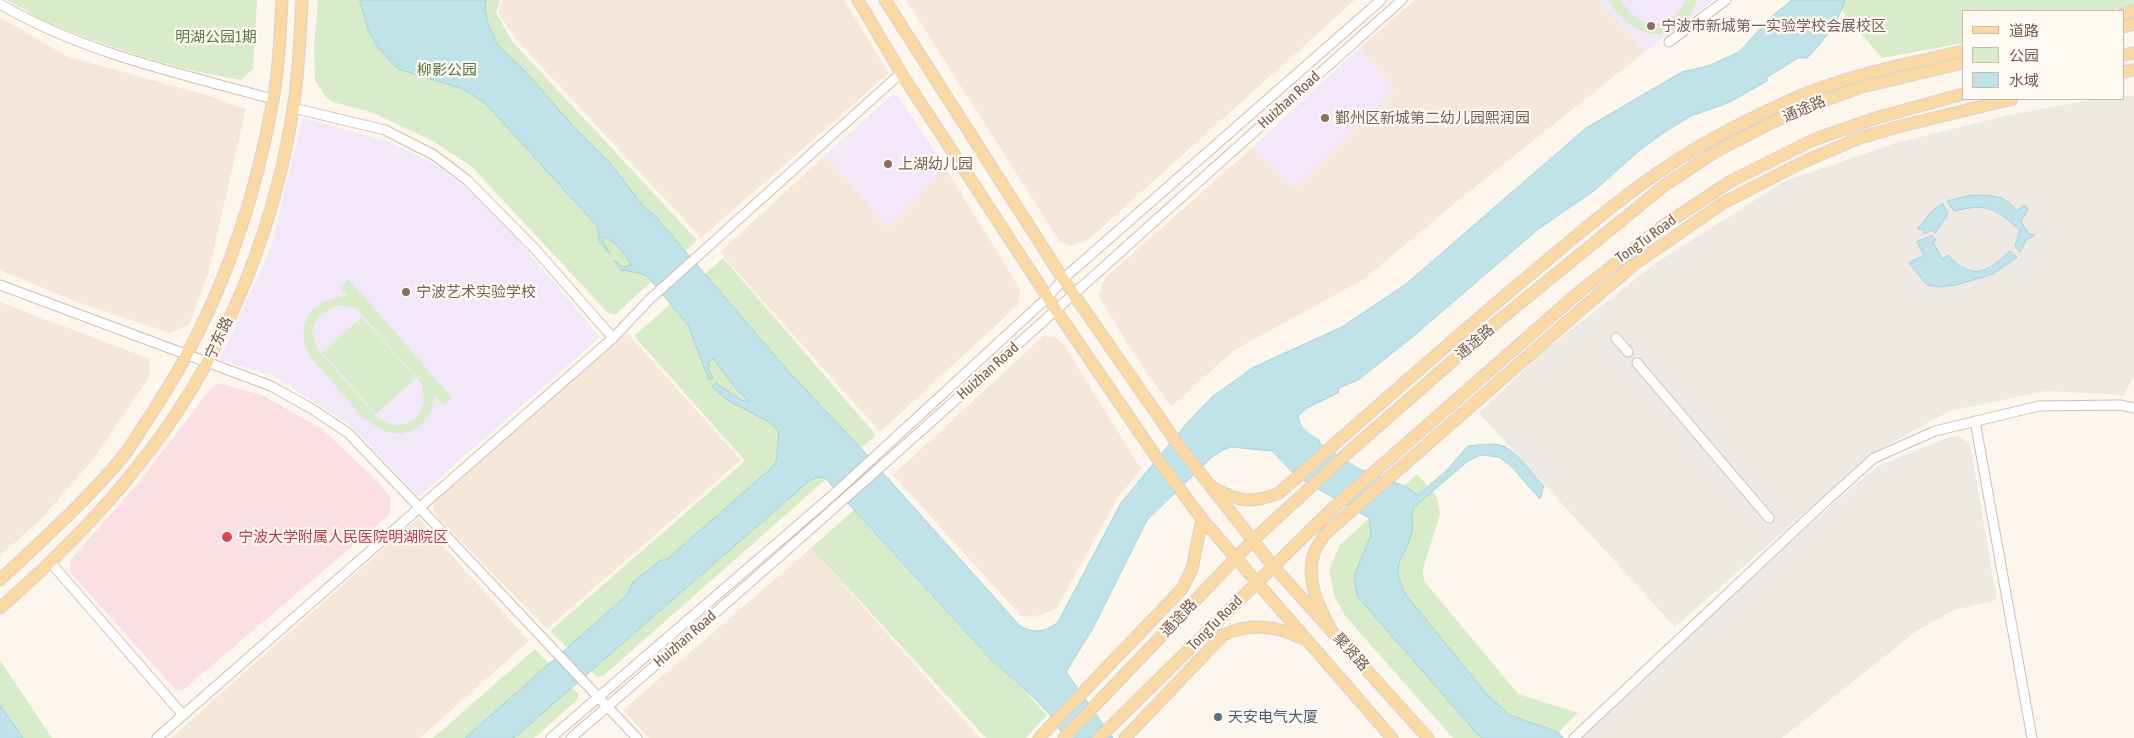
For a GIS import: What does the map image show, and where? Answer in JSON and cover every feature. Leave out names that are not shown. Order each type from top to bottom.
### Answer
[{"type":"main road","name":"宁东路","points":[[0,580],[121,459],[173,382],[187,355],[227,270],[252,188],[273,99],[282,0]]},
{"type":"main road","name":"宁东路","points":[[0,608],[50,562],[97,514],[135,470],[170,422],[208,362],[257,255],[280,176],[293,108],[302,0]]},
{"type":"main road","name":"聚贤路","points":[[858,0],[901,73],[1056,310],[1161,464],[1235,558],[1392,738]]},
{"type":"main road","name":"聚贤路","points":[[885,0],[1073,293],[1178,446],[1273,566],[1428,738]]},
{"type":"main road","points":[[1210,486],[1238,500],[1259,500],[1279,493],[1420,367],[1604,213],[1676,161],[1717,136],[1796,98],[1828,86],[1858,76],[1962,51]]},
{"type":"main road","name":"通途路","points":[[1064,738],[1252,541],[1351,450],[1498,322],[1665,185],[1715,152],[1780,119],[1862,86],[1962,63]]},
{"type":"main road","name":"TongTu Road","points":[[1100,738],[1256,581],[1332,509],[1615,262],[1660,228],[1731,181],[1814,140],[1876,118],[1962,94]]},
{"type":"main road","points":[[1331,630],[1318,605],[1314,592],[1312,572],[1314,553],[1324,534],[1635,264],[1724,203],[1786,170],[1857,140],[1897,126],[2008,100]]},
{"type":"main road","points":[[1039,738],[1182,589],[1192,569],[1202,518]]},
{"type":"main road","points":[[1125,738],[1223,635],[1236,630],[1262,627],[1276,628],[1308,642]]},
{"type":"street","name":"Huizhan Road","points":[[551,738],[833,495],[1048,297],[1064,279],[1381,0]]},
{"type":"street","name":"Huizhan Road","points":[[571,738],[838,506],[1073,293],[1402,0]]},
{"type":"street","points":[[1669,42],[1726,0]]},
{"type":"street","points":[[0,4],[44,28],[95,48],[162,69],[273,99]]},
{"type":"street","points":[[157,738],[613,338],[650,299],[901,73]]},
{"type":"street","points":[[293,108],[385,130],[434,155],[467,180],[536,250],[613,338]]},
{"type":"street","points":[[0,285],[271,386],[312,409],[348,434],[637,738]]},
{"type":"street","points":[[1616,338],[1628,352]]},
{"type":"street","points":[[1637,363],[1769,518]]},
{"type":"street","points":[[1574,738],[1874,458],[1935,431],[2039,406],[2120,405],[2134,408]]},
{"type":"street","points":[[1975,421],[2032,738]]},
{"type":"street","points":[[50,562],[183,715]]},
{"type":"shaded area","points":[[503,0],[844,0],[889,73],[701,238],[514,37],[498,12]]},
{"type":"shaded area","points":[[906,0],[1355,0],[1088,240],[1071,246],[1060,242]]},
{"type":"shaded area","points":[[1415,0],[1599,0],[1645,52],[1460,199],[1364,279],[1233,351],[1171,407],[1130,348],[1099,297],[1104,279],[1253,147],[1294,188],[1394,89],[1359,48]]},
{"type":"shaded area","name":"宁波市新城第一实验学校会展校区","points":[[1599,0],[1714,0],[1645,52]]},
{"type":"shaded area","points":[[0,17],[66,56],[209,96],[246,109],[208,274],[189,325],[170,333],[74,301],[0,270]]},
{"type":"shaded area","name":"鄞州区新城第二幼儿园熙润园","points":[[1359,48],[1395,89],[1294,188],[1253,147]]},
{"type":"shaded area","name":"上湖幼儿园","points":[[892,95],[899,97],[945,167],[888,227],[831,161],[822,158]]},
{"type":"shaded area","points":[[2124,96],[2134,96],[2134,376],[2124,395],[2046,391],[1950,411],[1871,454],[1675,627],[1479,413],[1543,352],[1653,265],[1785,181],[1896,143],[2009,115],[2091,100],[2124,100]]},
{"type":"shaded area","name":"宁波艺术实验学校","points":[[304,118],[386,141],[435,164],[467,188],[497,215],[600,337],[418,497],[351,426],[274,376],[220,360],[271,247],[300,126]]},
{"type":"shaded area","points":[[822,158],[831,161],[888,227],[945,167],[1019,287],[1018,305],[880,432],[721,254],[721,251]]},
{"type":"shaded area","points":[[0,302],[150,359],[149,377],[93,460],[40,520],[0,556]]},
{"type":"shaded area","points":[[625,334],[629,335],[741,460],[548,628],[439,519],[433,509],[433,502]]},
{"type":"shaded area","points":[[1043,336],[1055,337],[1065,346],[1141,469],[1117,499],[1056,609],[1035,617],[1021,616],[893,475]]},
{"type":"shaded area","name":"宁波大学附属人民医院明湖院区","points":[[217,383],[262,395],[322,429],[380,484],[391,499],[389,515],[183,690],[175,689],[70,572],[71,559],[140,481],[208,392]]},
{"type":"shaded area","points":[[1959,436],[1970,444],[1997,600],[1954,610],[1918,630],[1782,738],[1580,738],[1681,642],[1845,493],[1878,466],[1946,438]]},
{"type":"shaded area","points":[[418,518],[529,641],[420,738],[171,738]]},
{"type":"shaded area","points":[[811,548],[980,738],[649,738],[623,710]]},
{"type":"green space","name":"明湖公园1期","points":[[7,0],[257,0],[253,69],[241,80],[170,65],[54,25]]},
{"type":"green space","name":"柳影公园","points":[[318,0],[500,0],[496,12],[511,40],[697,240],[615,315],[607,312],[472,167],[431,140],[373,113],[333,102],[325,96],[315,80],[314,47]]},
{"type":"green space","points":[[1607,0],[1620,0],[1637,18],[1651,24],[1658,24],[1671,19],[1677,14],[1685,0],[1697,0],[1693,11],[1679,26],[1661,34],[1651,34],[1631,25]]},
{"type":"green space","points":[[1835,0],[2134,0],[2134,5],[2112,10],[1962,10],[1962,43],[1882,58]]},
{"type":"green space","points":[[723,258],[876,435],[603,676],[597,677],[550,631],[745,461],[634,336]]},
{"type":"green space","points":[[349,279],[452,398],[443,405],[434,395],[433,409],[430,415],[417,429],[400,434],[384,431],[364,419],[309,355],[305,343],[305,323],[316,307],[325,301],[347,296],[340,287]],"holes":[[[334,306],[350,306],[358,310],[422,384],[424,402],[421,411],[412,422],[396,426],[378,418],[318,350],[312,331],[319,317]]]},
{"type":"green space","points":[[362,317],[416,378],[376,414],[322,352]]},
{"type":"green space","points":[[1417,474],[1437,497],[1440,514],[1423,569],[1424,581],[1518,694],[1578,713],[1552,738],[1453,738],[1346,617],[1335,598],[1329,570],[1340,545]]},
{"type":"green space","points":[[854,510],[988,658],[1028,694],[1047,715],[1026,738],[986,738],[811,548]]},
{"type":"green space","points":[[535,649],[579,695],[576,701],[534,738],[433,738]]},
{"type":"green space","points":[[0,660],[52,738],[0,738]]},
{"type":"water","points":[[360,0],[486,0],[485,9],[488,23],[497,44],[526,72],[572,125],[610,163],[644,207],[656,217],[788,371],[858,445],[1020,626],[1040,631],[1058,622],[1121,503],[1186,424],[1213,396],[1254,367],[1342,327],[1406,284],[1586,128],[1682,72],[1708,66],[1739,52],[1772,16],[1792,0],[1845,0],[1839,16],[1830,31],[1807,58],[1798,58],[1767,77],[1767,81],[1728,103],[1691,116],[1666,131],[1640,150],[1595,190],[1537,230],[1410,339],[1358,380],[1339,388],[1338,393],[1307,408],[1298,416],[1303,428],[1319,440],[1320,444],[1359,469],[1404,486],[1418,495],[1446,471],[1468,446],[1484,444],[1500,445],[1512,451],[1544,486],[1540,499],[1511,466],[1499,457],[1481,455],[1468,461],[1413,508],[1412,531],[1398,568],[1398,575],[1406,595],[1485,692],[1509,715],[1558,732],[1563,738],[1481,738],[1357,596],[1354,576],[1371,535],[1369,518],[1296,476],[1272,451],[1231,447],[1212,457],[1147,520],[1093,628],[1066,672],[1113,738],[1065,738],[1051,716],[1032,696],[991,660],[825,478],[817,477],[809,481],[514,738],[465,738],[627,595],[632,583],[661,560],[666,560],[768,471],[776,462],[779,431],[769,422],[727,400],[712,386],[716,383],[741,400],[750,402],[736,389],[714,359],[709,361],[709,370],[713,378],[709,380],[688,325],[648,277],[640,273],[621,270],[614,260],[623,267],[632,265],[617,245],[605,237],[603,241],[610,254],[599,242],[598,227],[485,103],[463,89],[398,69],[379,49],[369,32]]},
{"type":"water","points":[[1980,195],[2005,200],[2016,211],[2025,205],[2028,210],[2021,221],[2028,233],[2035,235],[2026,240],[2020,252],[2015,246],[2020,230],[1997,212],[1983,208],[1954,211],[1947,201]]},
{"type":"water","points":[[1943,204],[1948,214],[1935,233],[1932,230],[1924,234],[1923,229],[1917,229],[1932,211]]},
{"type":"water","points":[[1932,236],[1936,240],[1933,242],[1942,259],[1948,255],[1965,269],[1973,271],[1987,269],[2010,251],[2017,257],[1993,274],[1956,285],[1939,287],[1927,285],[1909,263],[1924,255],[1917,242]]},
{"type":"water","points":[[0,705],[23,738],[0,738]]},
{"type":"place","name":"宁波市新城第一实验学校会展校区","points":[[1651,26]]},
{"type":"place","name":"鄞州区新城第二幼儿园熙润园","points":[[1325,118]]},
{"type":"place","name":"上湖幼儿园","points":[[888,164]]},
{"type":"place","name":"宁波艺术实验学校","points":[[406,292]]},
{"type":"place","name":"宁波大学附属人民医院明湖院区","points":[[227,537]]},
{"type":"place","name":"天安电气大厦","points":[[1218,717]]}]
